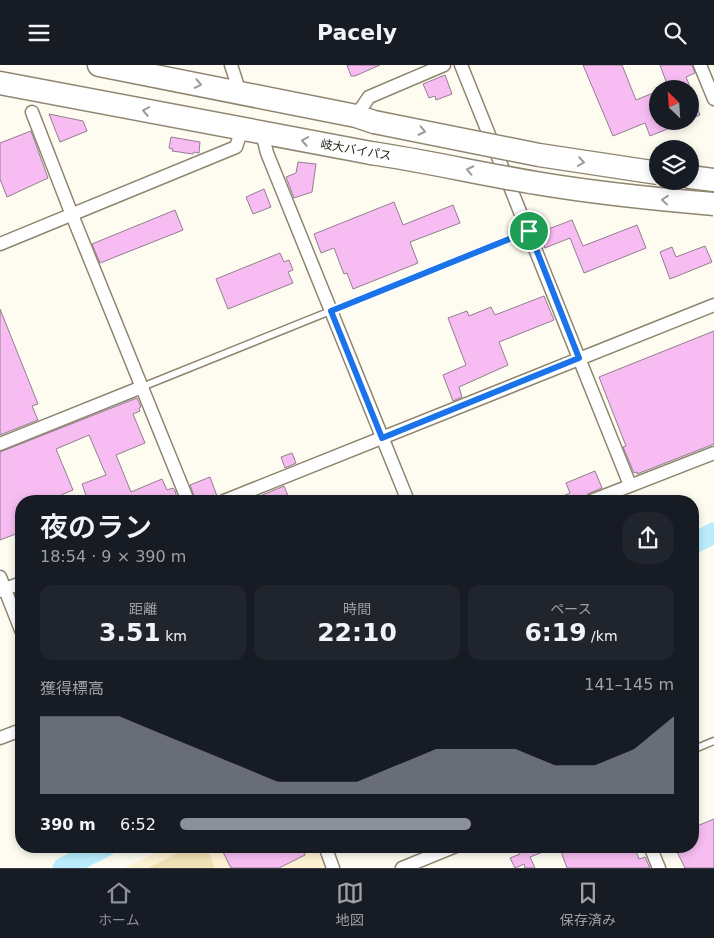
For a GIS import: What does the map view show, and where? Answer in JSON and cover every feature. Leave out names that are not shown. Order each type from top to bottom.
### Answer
[{"type":"highway","points":[[99,65],[539,155],[649,172]]},
{"type":"highway","name":"岐大バイパス","points":[[0,83],[371,153],[428,161],[489,174],[583,190],[642,198],[714,204]]},
{"type":"highway","points":[[699,178],[714,180]]},
{"type":"street","points":[[231,65],[240,93]]},
{"type":"street","points":[[365,119],[369,97],[444,65]]},
{"type":"street","points":[[461,65],[630,485]]},
{"type":"street","points":[[700,65],[714,99]]},
{"type":"street","points":[[32,112],[186,495]]},
{"type":"street","points":[[0,244],[236,147],[252,131],[267,153],[406,495]]},
{"type":"street","points":[[239,495],[714,305]]},
{"type":"street","points":[[0,444],[142,387]]},
{"type":"street","points":[[606,495],[714,453]]},
{"type":"street","points":[[15,584],[2,586],[15,616]]},
{"type":"street","points":[[0,738],[15,732]]},
{"type":"street","points":[[328,853],[333,868]]},
{"type":"street","points":[[402,868],[439,853]]},
{"type":"street","points":[[653,853],[659,868]]},
{"type":"lane","points":[[142,387],[529,231]]},
{"type":"lane","points":[[699,747],[714,741]]},
{"type":"shaded area","points":[[155,853],[322,853],[327,868],[124,868]]},
{"type":"shaded area","points":[[177,853],[209,853],[215,868],[148,868]]},
{"type":"building","points":[[347,65],[380,65],[351,76]]},
{"type":"building","points":[[583,65],[622,65],[636,100],[649,95],[649,130],[665,130],[650,136],[645,123],[613,136]]},
{"type":"building","points":[[660,65],[692,65],[695,73],[686,77],[687,80],[666,80]]},
{"type":"building","points":[[445,75],[452,94],[436,100],[435,96],[429,98],[423,84]]},
{"type":"building","points":[[49,114],[83,121],[87,131],[60,142]]},
{"type":"building","points":[[31,131],[48,178],[7,197],[0,179],[0,143]]},
{"type":"building","points":[[171,137],[200,142],[199,153],[172,151],[173,149],[169,148]]},
{"type":"building","points":[[298,162],[316,164],[312,192],[294,198],[286,177],[296,173]]},
{"type":"building","points":[[264,189],[271,207],[253,214],[246,197]]},
{"type":"building","points":[[394,202],[403,225],[453,205],[460,223],[410,242],[418,263],[353,289],[347,273],[344,274],[334,248],[321,253],[314,234]]},
{"type":"building","points":[[175,210],[183,230],[100,263],[92,244]]},
{"type":"building","points":[[572,220],[583,246],[637,225],[646,248],[584,273],[570,238],[545,248],[538,233]]},
{"type":"building","points":[[705,246],[712,262],[670,279],[660,252],[672,247],[676,257]]},
{"type":"building","points":[[280,253],[284,262],[289,260],[293,270],[288,272],[293,283],[228,309],[216,279]]},
{"type":"building","points":[[544,296],[554,320],[499,342],[508,365],[459,387],[462,397],[453,401],[443,375],[466,365],[448,318],[467,311],[469,316],[491,307],[495,315]]},
{"type":"building","points":[[0,309],[38,404],[32,406],[38,420],[0,435]]},
{"type":"building","points":[[714,331],[714,444],[637,474],[637,472],[634,473],[623,447],[626,446],[599,377]]},
{"type":"building","points":[[137,398],[141,407],[139,408],[140,411],[133,414],[145,443],[116,455],[131,492],[162,479],[167,490],[173,488],[176,495],[86,495],[82,484],[106,475],[89,435],[56,449],[73,490],[61,495],[15,495],[15,534],[0,540],[0,452]]},
{"type":"building","points":[[292,453],[296,463],[285,468],[281,457]]},
{"type":"building","points":[[595,471],[602,488],[587,495],[566,495],[570,493],[566,483]]},
{"type":"building","points":[[210,477],[217,495],[194,495],[190,485]]},
{"type":"building","points":[[284,486],[288,495],[262,495]]},
{"type":"building","points":[[714,819],[714,868],[685,868],[678,853],[699,853],[699,825]]},
{"type":"building","points":[[224,853],[304,853],[305,855],[279,868],[231,868]]},
{"type":"building","points":[[540,853],[530,857],[535,868],[525,868],[524,864],[515,868],[510,858],[520,854]]},
{"type":"building","points":[[562,853],[637,853],[639,859],[645,857],[650,868],[567,868]]},
{"type":"waterway","points":[[699,540],[714,533]]},
{"type":"waterway","points":[[63,868],[92,853]]},
{"type":"route","points":[[529,231],[579,358],[382,438],[331,311],[529,231]]}]
